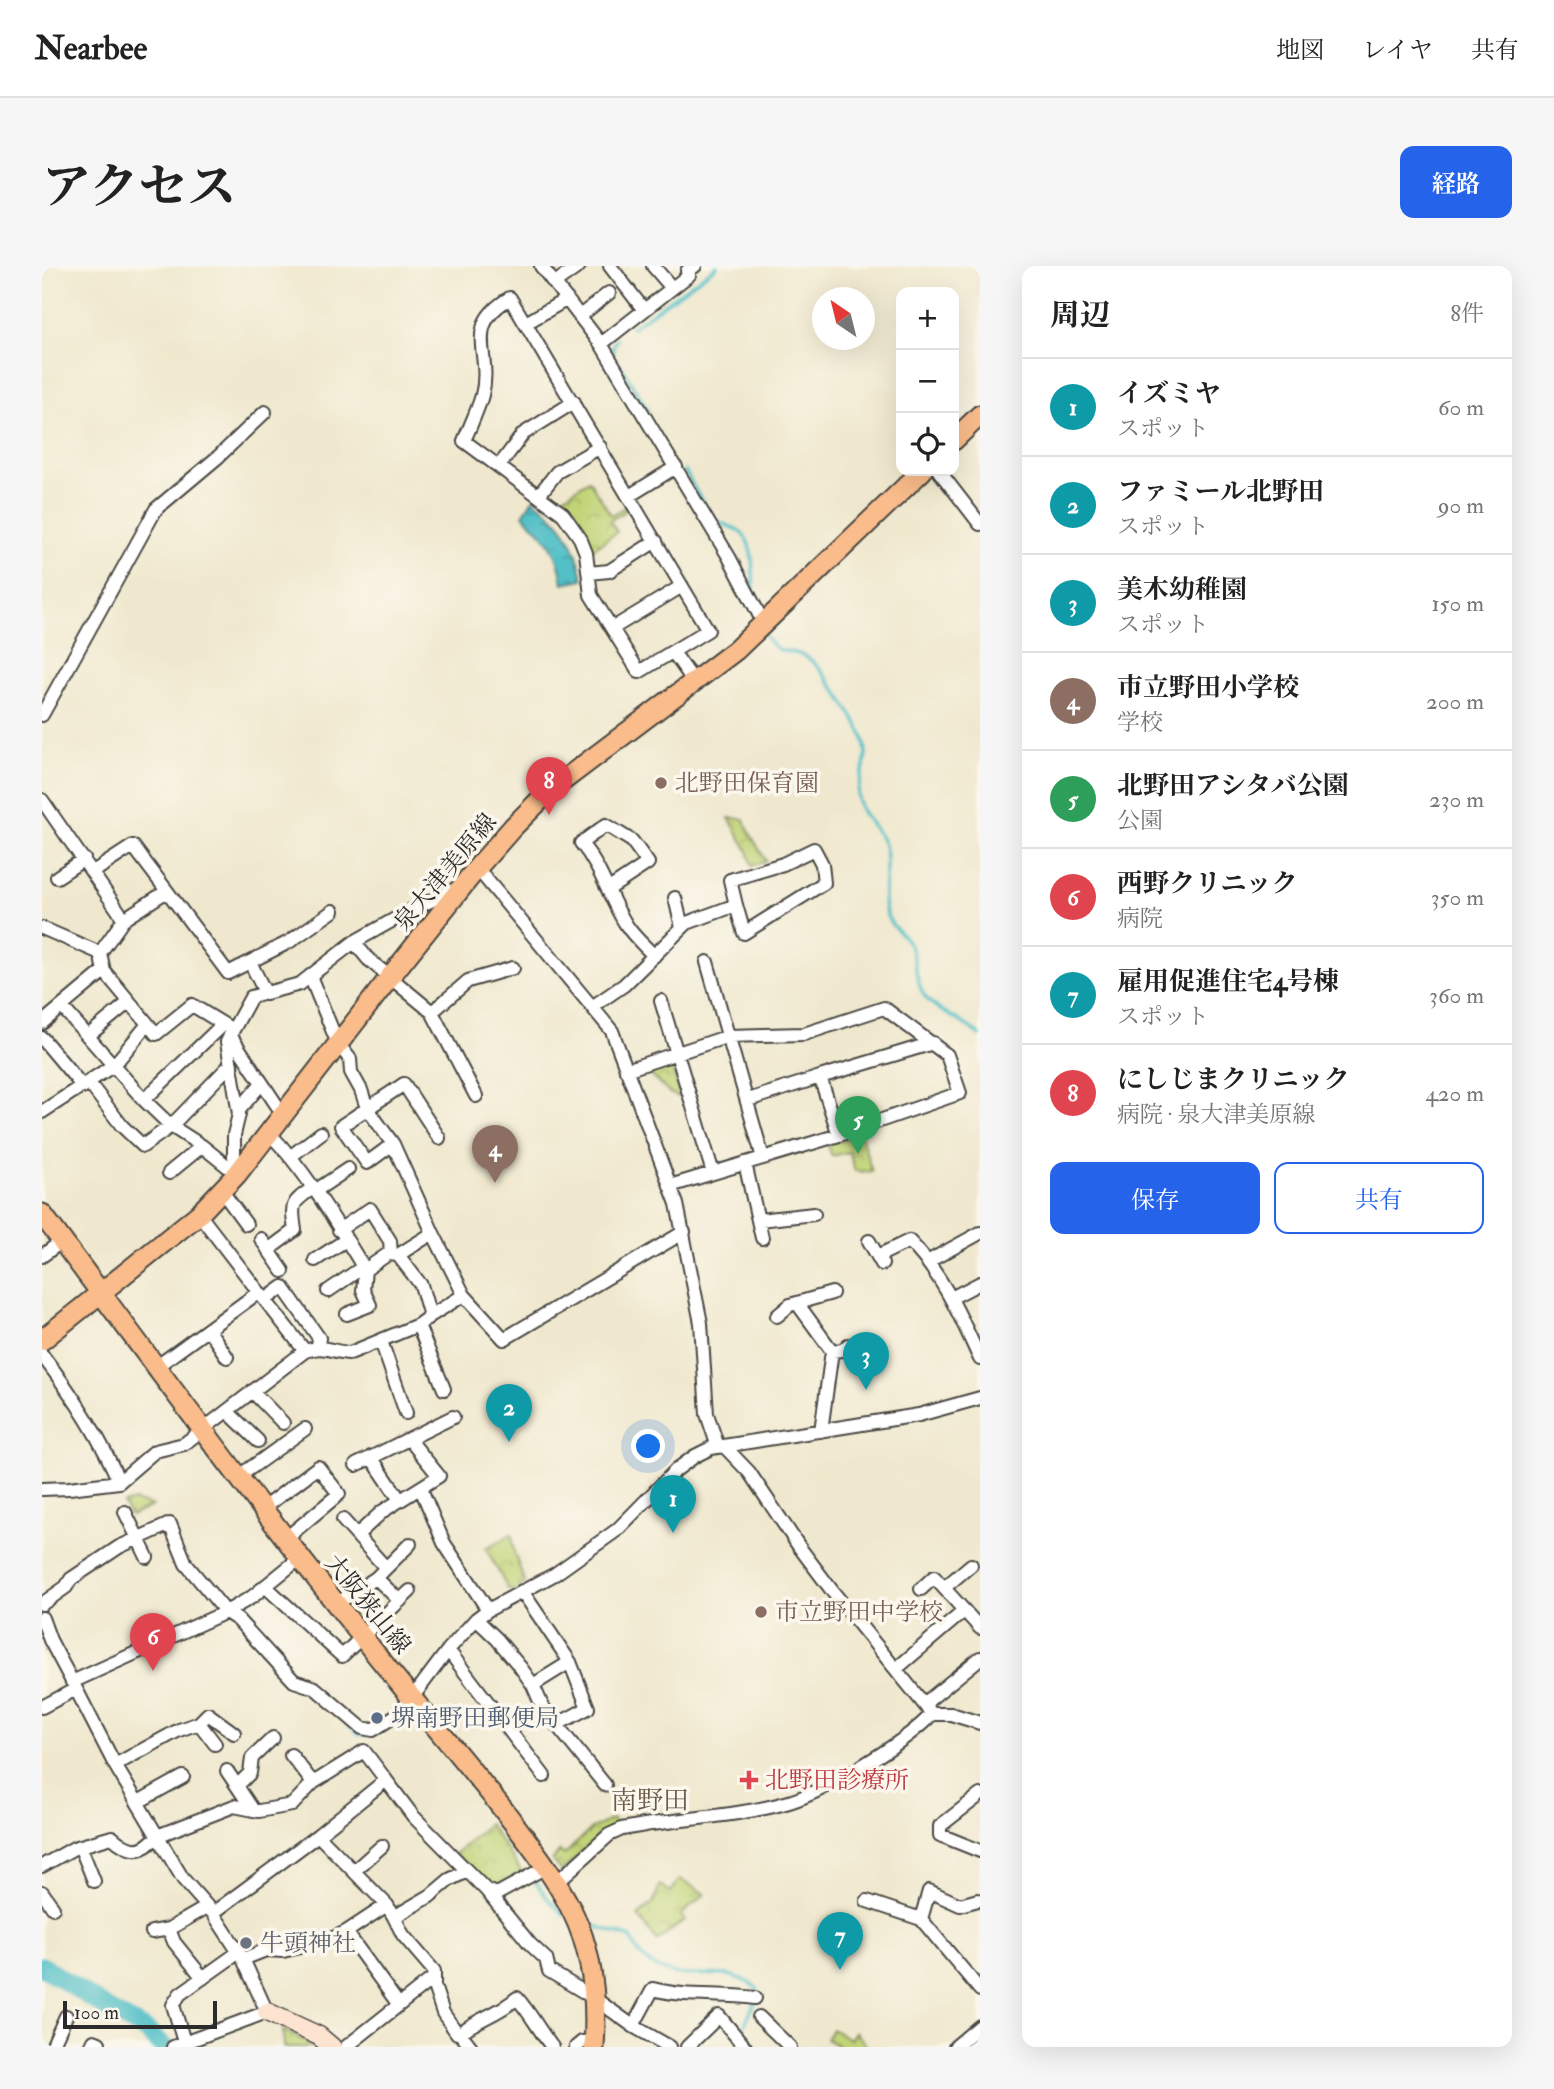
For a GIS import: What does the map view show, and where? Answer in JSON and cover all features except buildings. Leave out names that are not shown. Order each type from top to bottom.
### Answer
[{"type":"main road","points":[[959,435],[980,415]]},
{"type":"main road","name":"泉大津美原線","points":[[42,1340],[199,1214],[237,1174],[477,868],[548,792],[736,650],[917,476]]},
{"type":"main road","name":"大阪狭山線","points":[[42,1214],[285,1539],[458,1752],[552,1874],[575,1916],[591,1967],[596,2017],[588,2045]]},
{"type":"street","points":[[541,266],[601,344],[729,557],[763,622]]},
{"type":"street","points":[[555,283],[579,266]]},
{"type":"street","points":[[611,266],[644,310]]},
{"type":"street","points":[[653,266],[672,288]]},
{"type":"street","points":[[601,344],[689,275],[687,271],[695,266]]},
{"type":"street","points":[[580,316],[609,293]]},
{"type":"street","points":[[509,298],[526,323],[708,630],[639,672],[591,595],[586,553],[580,538],[563,514],[464,441],[483,394],[483,325],[494,308],[509,298]]},
{"type":"street","points":[[526,323],[567,299]]},
{"type":"street","points":[[499,466],[523,434],[573,402]]},
{"type":"street","points":[[42,715],[156,509],[218,457],[264,412]]},
{"type":"street","points":[[539,495],[557,472],[600,447]]},
{"type":"street","points":[[629,496],[676,467]]},
{"type":"street","points":[[943,476],[980,524]]},
{"type":"street","points":[[589,572],[609,570],[656,541]]},
{"type":"street","points":[[613,628],[682,586]]},
{"type":"street","points":[[673,652],[695,683]]},
{"type":"street","points":[[42,800],[124,919]]},
{"type":"street","points":[[609,889],[648,863],[632,841],[606,825],[581,843],[596,862],[609,889],[628,928],[654,956]]},
{"type":"street","points":[[93,872],[133,846],[228,973],[289,942],[333,911]]},
{"type":"street","points":[[814,849],[822,864],[824,883],[744,933],[736,905],[730,880],[783,864],[814,849]]},
{"type":"street","points":[[57,877],[84,859]]},
{"type":"street","points":[[477,868],[612,1031],[677,1204],[701,1324],[707,1414],[721,1447],[749,1472],[800,1548],[928,1709],[977,1719]]},
{"type":"street","points":[[144,1100],[229,1030],[251,997],[300,984],[354,942],[413,909],[463,886]]},
{"type":"street","points":[[167,891],[124,919],[100,953],[103,971],[156,1034],[192,1005],[229,1030],[284,1116]]},
{"type":"street","points":[[675,898],[682,927]]},
{"type":"street","points":[[592,1007],[624,985],[687,923],[736,905]]},
{"type":"street","points":[[42,928],[100,953]]},
{"type":"street","points":[[354,942],[368,959],[432,1012],[476,1096]]},
{"type":"street","points":[[250,962],[266,993]]},
{"type":"street","points":[[707,962],[763,1158]]},
{"type":"street","points":[[432,1012],[468,981],[513,968]]},
{"type":"street","points":[[44,1018],[62,1007],[103,971]]},
{"type":"street","points":[[310,976],[338,1044],[350,1059],[351,1072],[367,1108],[393,1144],[464,1294],[504,1339],[684,1232]]},
{"type":"street","points":[[661,1001],[713,1173]]},
{"type":"street","points":[[89,1036],[129,1003]]},
{"type":"street","points":[[62,1007],[144,1100],[171,1126],[237,1174]]},
{"type":"street","points":[[626,1070],[729,1036],[804,1034],[884,1007],[947,1055],[960,1093],[839,1135],[670,1186]]},
{"type":"street","points":[[45,1105],[86,1085],[114,1066],[148,1024]]},
{"type":"street","points":[[229,1030],[227,1042],[239,1110],[234,1135],[237,1174]]},
{"type":"street","points":[[42,1038],[143,1146],[171,1126],[231,1064]]},
{"type":"street","points":[[748,1100],[933,1043]]},
{"type":"street","points":[[820,1077],[839,1135]]},
{"type":"street","points":[[239,1110],[262,1083]]},
{"type":"street","points":[[393,1144],[367,1163],[341,1126],[404,1084],[439,1138]]},
{"type":"street","points":[[290,1157],[321,1133]]},
{"type":"street","points":[[270,1134],[314,1189],[364,1268],[363,1290],[370,1305],[347,1314]]},
{"type":"street","points":[[169,1173],[202,1146]]},
{"type":"street","points":[[745,1163],[762,1238]]},
{"type":"street","points":[[283,1271],[265,1244],[295,1230],[292,1207],[295,1200],[348,1169]]},
{"type":"street","points":[[221,1191],[246,1224]]},
{"type":"street","points":[[315,1260],[370,1209],[395,1254],[421,1285],[430,1316]]},
{"type":"street","points":[[199,1214],[262,1296],[312,1349],[350,1353],[418,1325],[464,1294]]},
{"type":"street","points":[[759,1220],[814,1214]]},
{"type":"street","points":[[328,1291],[364,1268],[433,1233]]},
{"type":"street","points":[[929,1261],[979,1237]]},
{"type":"street","points":[[42,1256],[62,1241]]},
{"type":"street","points":[[869,1241],[880,1260],[909,1241],[929,1261],[951,1298],[980,1359]]},
{"type":"street","points":[[951,1298],[980,1283]]},
{"type":"street","points":[[42,1489],[119,1482],[155,1451],[184,1444],[312,1349],[320,1339],[283,1287],[262,1296],[208,1329],[156,1367]]},
{"type":"street","points":[[777,1316],[790,1305],[832,1293]]},
{"type":"street","points":[[797,1303],[832,1350],[821,1431]]},
{"type":"street","points":[[418,1325],[444,1389]]},
{"type":"street","points":[[208,1329],[227,1357]]},
{"type":"street","points":[[381,1341],[406,1413]]},
{"type":"street","points":[[832,1350],[843,1350],[848,1345]]},
{"type":"street","points":[[42,1355],[65,1385],[109,1457],[119,1482]]},
{"type":"street","points":[[253,1391],[283,1423]]},
{"type":"street","points":[[42,1604],[66,1587],[71,1579],[119,1547],[170,1524],[186,1564],[226,1612],[238,1620],[294,1681],[316,1688],[362,1728],[373,1730],[395,1716],[412,1698],[447,1650],[476,1619],[555,1574],[617,1530],[676,1470],[695,1456],[721,1447],[919,1415],[980,1398]]},
{"type":"street","points":[[227,1411],[258,1441]]},
{"type":"street","points":[[356,1465],[453,1417]]},
{"type":"street","points":[[238,1477],[305,1429]]},
{"type":"street","points":[[357,1535],[383,1511],[439,1476],[409,1439]]},
{"type":"street","points":[[371,1457],[400,1500]]},
{"type":"street","points":[[262,1509],[318,1467],[340,1494],[285,1539]]},
{"type":"street","points":[[421,1489],[444,1543],[488,1610]]},
{"type":"street","points":[[125,1512],[147,1557]]},
{"type":"street","points":[[343,1520],[386,1568]]},
{"type":"street","points":[[336,1604],[376,1578],[410,1544]]},
{"type":"street","points":[[42,1707],[74,1686],[226,1612],[300,1558]]},
{"type":"street","points":[[944,1588],[971,1565]]},
{"type":"street","points":[[920,1589],[934,1577],[980,1628]]},
{"type":"street","points":[[376,1578],[400,1601]]},
{"type":"street","points":[[265,1586],[342,1656],[410,1591]]},
{"type":"street","points":[[522,1591],[570,1661],[587,1708],[556,1725]]},
{"type":"street","points":[[896,1669],[964,1611]]},
{"type":"street","points":[[42,1618],[50,1640],[115,1765],[183,1879],[210,1910],[241,1955],[267,2012],[318,2036],[332,2047]]},
{"type":"street","points":[[476,1619],[497,1639],[533,1685],[543,1708],[605,1785]]},
{"type":"street","points":[[447,1650],[544,1776]]},
{"type":"street","points":[[486,1890],[497,1894],[552,1874],[622,1829],[791,1801],[856,1769],[922,1725],[928,1709],[980,1658]]},
{"type":"street","points":[[533,1685],[570,1661]]},
{"type":"street","points":[[115,1765],[179,1730],[199,1723],[208,1714],[234,1733]]},
{"type":"street","points":[[199,1723],[215,1744]]},
{"type":"street","points":[[366,1729],[364,1751],[413,1816],[486,1890],[530,1944],[546,1959],[549,1971],[670,2047]]},
{"type":"street","points":[[237,1786],[250,1773],[252,1758],[273,1738]]},
{"type":"street","points":[[42,1866],[80,1846],[112,1837],[124,1848],[134,1850],[149,1846],[157,1836],[233,1806],[253,1810],[292,1805],[313,1783],[364,1751]]},
{"type":"street","points":[[291,1755],[313,1783]]},
{"type":"street","points":[[228,1772],[253,1810]]},
{"type":"street","points":[[138,1802],[183,1777]]},
{"type":"street","points":[[152,1932],[169,1929],[210,1910],[318,1835],[386,1780]]},
{"type":"street","points":[[980,1795],[940,1826],[940,1835],[980,1851]]},
{"type":"street","points":[[318,1835],[391,1911],[404,1935],[434,1971],[433,1978],[443,2013],[471,2047]]},
{"type":"street","points":[[80,1846],[94,1881]]},
{"type":"street","points":[[354,1871],[382,1846]]},
{"type":"street","points":[[267,2012],[177,2045],[173,2006],[180,1994],[241,1955],[266,1950],[283,1951],[329,1940],[430,1896],[449,1880],[467,1871]]},
{"type":"street","points":[[921,1919],[929,1891],[960,1905],[978,1900]]},
{"type":"street","points":[[42,1892],[53,1908]]},
{"type":"street","points":[[867,1900],[921,1919],[980,1990]]},
{"type":"street","points":[[169,1929],[174,1942],[203,1978]]},
{"type":"street","points":[[346,1933],[399,2005]]},
{"type":"street","points":[[346,2047],[433,1978]]},
{"type":"street","points":[[633,2026],[653,1989],[668,1993],[731,1994],[755,1998]]},
{"type":"street","points":[[460,2033],[471,2024],[508,2006],[517,1998],[536,2020],[536,2028],[552,2047]]},
{"type":"street","points":[[52,2047],[66,2016]]},
{"type":"street","points":[[687,2047],[719,2016],[745,2047]]},
{"type":"street","points":[[759,2017],[790,2047]]},
{"type":"street","points":[[955,2047],[978,2030]]},
{"type":"green space","points":[[589,480],[611,515],[628,505],[630,508],[610,521],[617,532],[591,550],[577,523],[557,501]]},
{"type":"green space","points":[[729,818],[744,819],[766,861],[752,866],[748,851]]},
{"type":"green space","points":[[666,1060],[670,1063],[681,1098],[669,1093],[650,1074],[633,1076],[633,1071]]},
{"type":"green space","points":[[861,1135],[872,1172],[855,1171],[849,1152],[832,1156],[827,1144]]},
{"type":"green space","points":[[134,1501],[152,1506],[131,1516],[123,1504]]},
{"type":"green space","points":[[512,1534],[514,1552],[525,1583],[514,1591],[508,1589],[486,1549]]},
{"type":"green space","points":[[612,1819],[618,1825],[603,1832],[561,1872],[552,1860],[560,1851],[564,1855],[591,1829]]},
{"type":"green space","points":[[489,1824],[526,1878],[497,1894],[455,1854]]},
{"type":"green space","points":[[680,1879],[705,1894],[681,1915],[685,1920],[657,1941],[638,1916],[653,1903],[660,1885],[671,1892]]},
{"type":"green space","points":[[832,2029],[850,2039],[855,2032],[865,2043],[864,2047],[841,2047],[826,2039]]},
{"type":"green space","points":[[283,2030],[317,2047],[284,2047]]},
{"type":"water","points":[[533,499],[553,516],[567,534],[577,555],[583,579],[563,583],[558,561],[550,544],[523,515]]},
{"type":"waterway","points":[[631,328],[717,266]]},
{"type":"waterway","points":[[613,354],[613,345],[617,339]]},
{"type":"waterway","points":[[621,366],[648,411]]},
{"type":"waterway","points":[[685,471],[714,518],[738,530],[748,542],[754,592]]},
{"type":"waterway","points":[[764,634],[780,650],[801,655],[814,663],[859,728],[866,756],[858,789],[859,804],[884,845],[884,901],[887,915],[909,944],[924,995],[935,1006],[980,1036]]},
{"type":"waterway","points":[[398,1721],[411,1719],[434,1740]]},
{"type":"waterway","points":[[344,1721],[359,1734],[366,1735]]},
{"type":"waterway","points":[[520,1847],[533,1865],[533,1870]]},
{"type":"waterway","points":[[533,1878],[547,1898],[564,1915]]},
{"type":"waterway","points":[[586,1923],[631,1938],[642,1957],[662,1970],[683,1975],[731,1976],[757,1988],[756,1994]]},
{"type":"waterway","points":[[42,1966],[112,2012],[147,2031],[164,2047]]},
{"type":"waterway","points":[[755,2002],[741,2032],[755,2047]]},
{"type":"place","name":"北野田保育園","points":[[661,783]]},
{"type":"place","name":"にしじまクリニック","points":[[549,815]]},
{"type":"place","name":"北野田アシタバ公園","points":[[858,1154]]},
{"type":"place","name":"市立野田小学校","points":[[495,1183]]},
{"type":"place","name":"美木幼稚園","points":[[866,1390]]},
{"type":"place","name":"ファミール北野田","points":[[509,1442]]},
{"type":"place","name":"イズミヤ","points":[[673,1533]]},
{"type":"place","name":"市立野田中学校","points":[[761,1612]]},
{"type":"place","name":"西野クリニック","points":[[153,1671]]},
{"type":"place","name":"堺南野田郵便局","points":[[377,1718]]},
{"type":"place","name":"北野田診療所","points":[[749,1780]]},
{"type":"place","name":"牛頭神社","points":[[246,1943]]},
{"type":"place","name":"雇用促進住宅4号棟","points":[[840,1970]]},
{"type":"district","name":"南野田","points":[[650,1800]]}]
